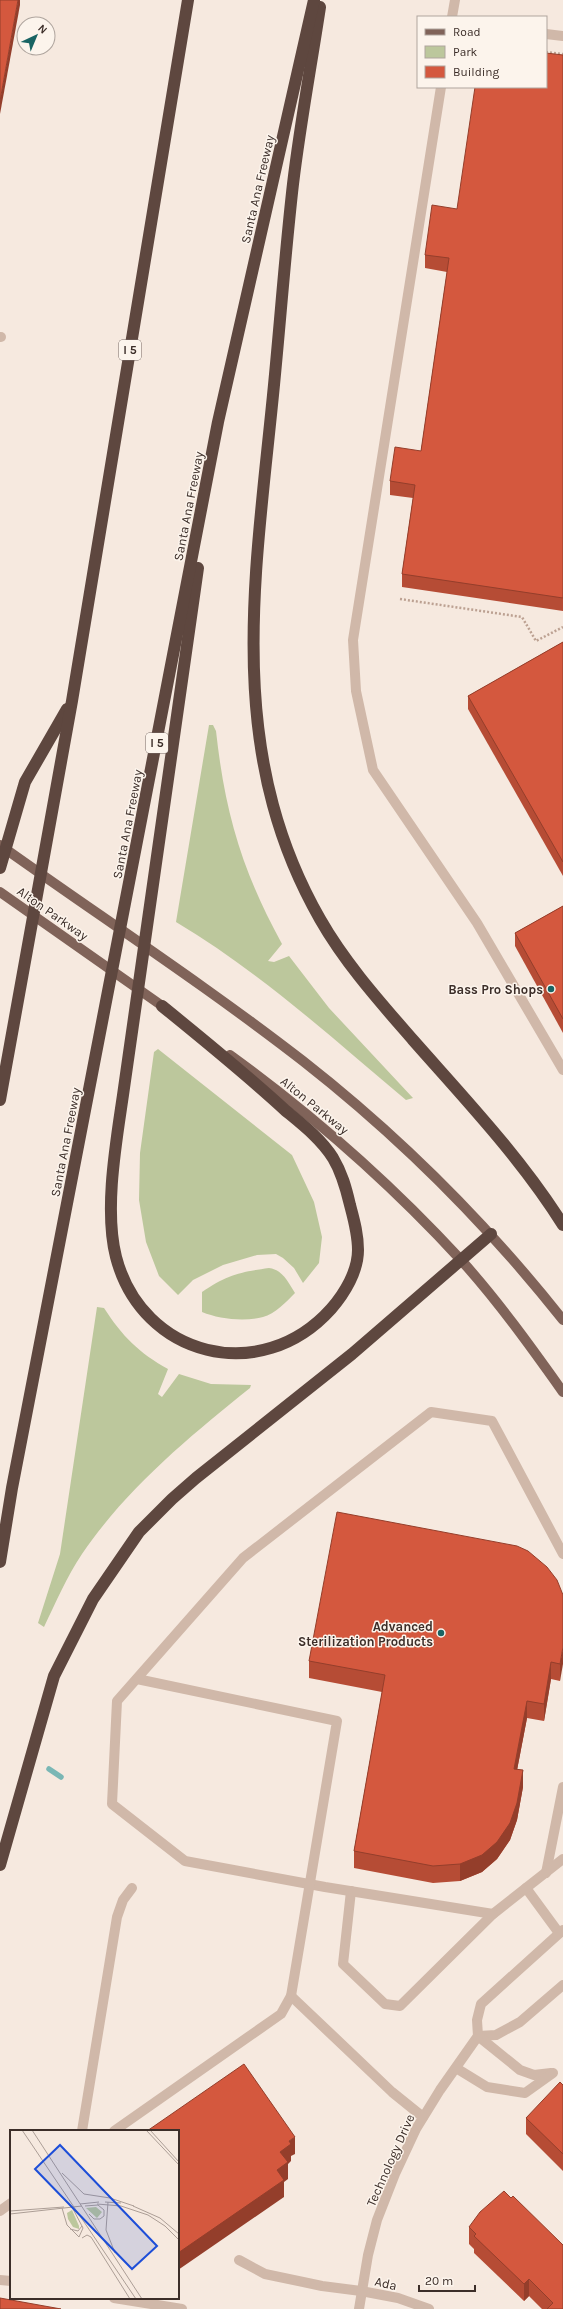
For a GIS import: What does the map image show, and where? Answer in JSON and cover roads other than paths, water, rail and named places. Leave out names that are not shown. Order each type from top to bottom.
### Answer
[{"type":"highway","name":"I 5","points":[[0,1100],[72,701],[188,0]]},
{"type":"highway","name":"Santa Ana Freeway","points":[[0,1562],[12,1488],[220,415],[314,0]]},
{"type":"highway","points":[[321,0],[294,182],[253,593],[255,702],[262,760],[272,803],[291,861],[329,935],[388,1012],[484,1121],[524,1170],[563,1225]]},
{"type":"highway","points":[[162,1006],[257,1084],[322,1143],[332,1157],[347,1188],[357,1228],[358,1251],[350,1281],[335,1305],[323,1318],[288,1343],[268,1350],[229,1354],[208,1351],[183,1342],[152,1321],[139,1306],[123,1280],[116,1255],[112,1216],[115,1157],[123,1095],[220,415]]},
{"type":"highway","points":[[0,868],[25,782],[72,701]]},
{"type":"highway","points":[[0,1865],[54,1676],[93,1599],[139,1532],[191,1482],[352,1354],[491,1234]]},
{"type":"main road","name":"Alton Parkway","points":[[0,845],[270,1037],[334,1087],[409,1153],[491,1234],[563,1320]]},
{"type":"main road","name":"Alton Parkway","points":[[0,892],[162,1006],[262,1079],[311,1117],[363,1162],[461,1261],[501,1309],[563,1392]]},
{"type":"street","points":[[452,16],[455,0]]},
{"type":"street","points":[[547,34],[563,36]]},
{"type":"street","points":[[441,88],[353,640],[356,692],[373,770],[477,923],[563,1070]]},
{"type":"street","points":[[493,1914],[308,1884],[185,1861],[112,1804],[117,1701],[243,1558],[431,1412],[492,1421],[563,1554]]},
{"type":"street","points":[[115,2130],[281,2014],[291,1996],[308,1884],[320,1830],[337,1721],[137,1680]]},
{"type":"street","points":[[546,1873],[563,1787]]},
{"type":"street","points":[[351,1891],[344,1964],[385,2004],[400,2006],[493,1914],[563,1859]]},
{"type":"street","points":[[82,2130],[116,1917],[123,1900],[132,1888]]},
{"type":"street","points":[[456,2068],[487,2087],[525,2093],[553,2073],[534,2075],[520,2070],[478,2036],[477,2020],[481,2004],[561,1932],[526,1888]]},
{"type":"street","points":[[478,2036],[496,2035],[520,2022],[563,1985]]},
{"type":"street","points":[[291,1996],[392,2092],[423,2117]]},
{"type":"street","name":"Technology Drive","points":[[359,2309],[361,2290],[377,2220],[395,2174],[423,2117],[478,2036]]},
{"type":"street","points":[[0,2211],[10,2205]]},
{"type":"street","name":"Ada","points":[[239,2260],[265,2274],[322,2286],[361,2290],[398,2298],[429,2309]]},
{"type":"street","points":[[0,2280],[10,2281]]},
{"type":"street","points":[[120,2299],[182,2309]]},
{"type":"waterway","points":[[49,1769],[61,1777]]},
{"type":"place","name":"Bass Pro Shops","points":[[551,989]]},
{"type":"place","name":"Advanced Sterilization Products","points":[[441,1633]]}]
